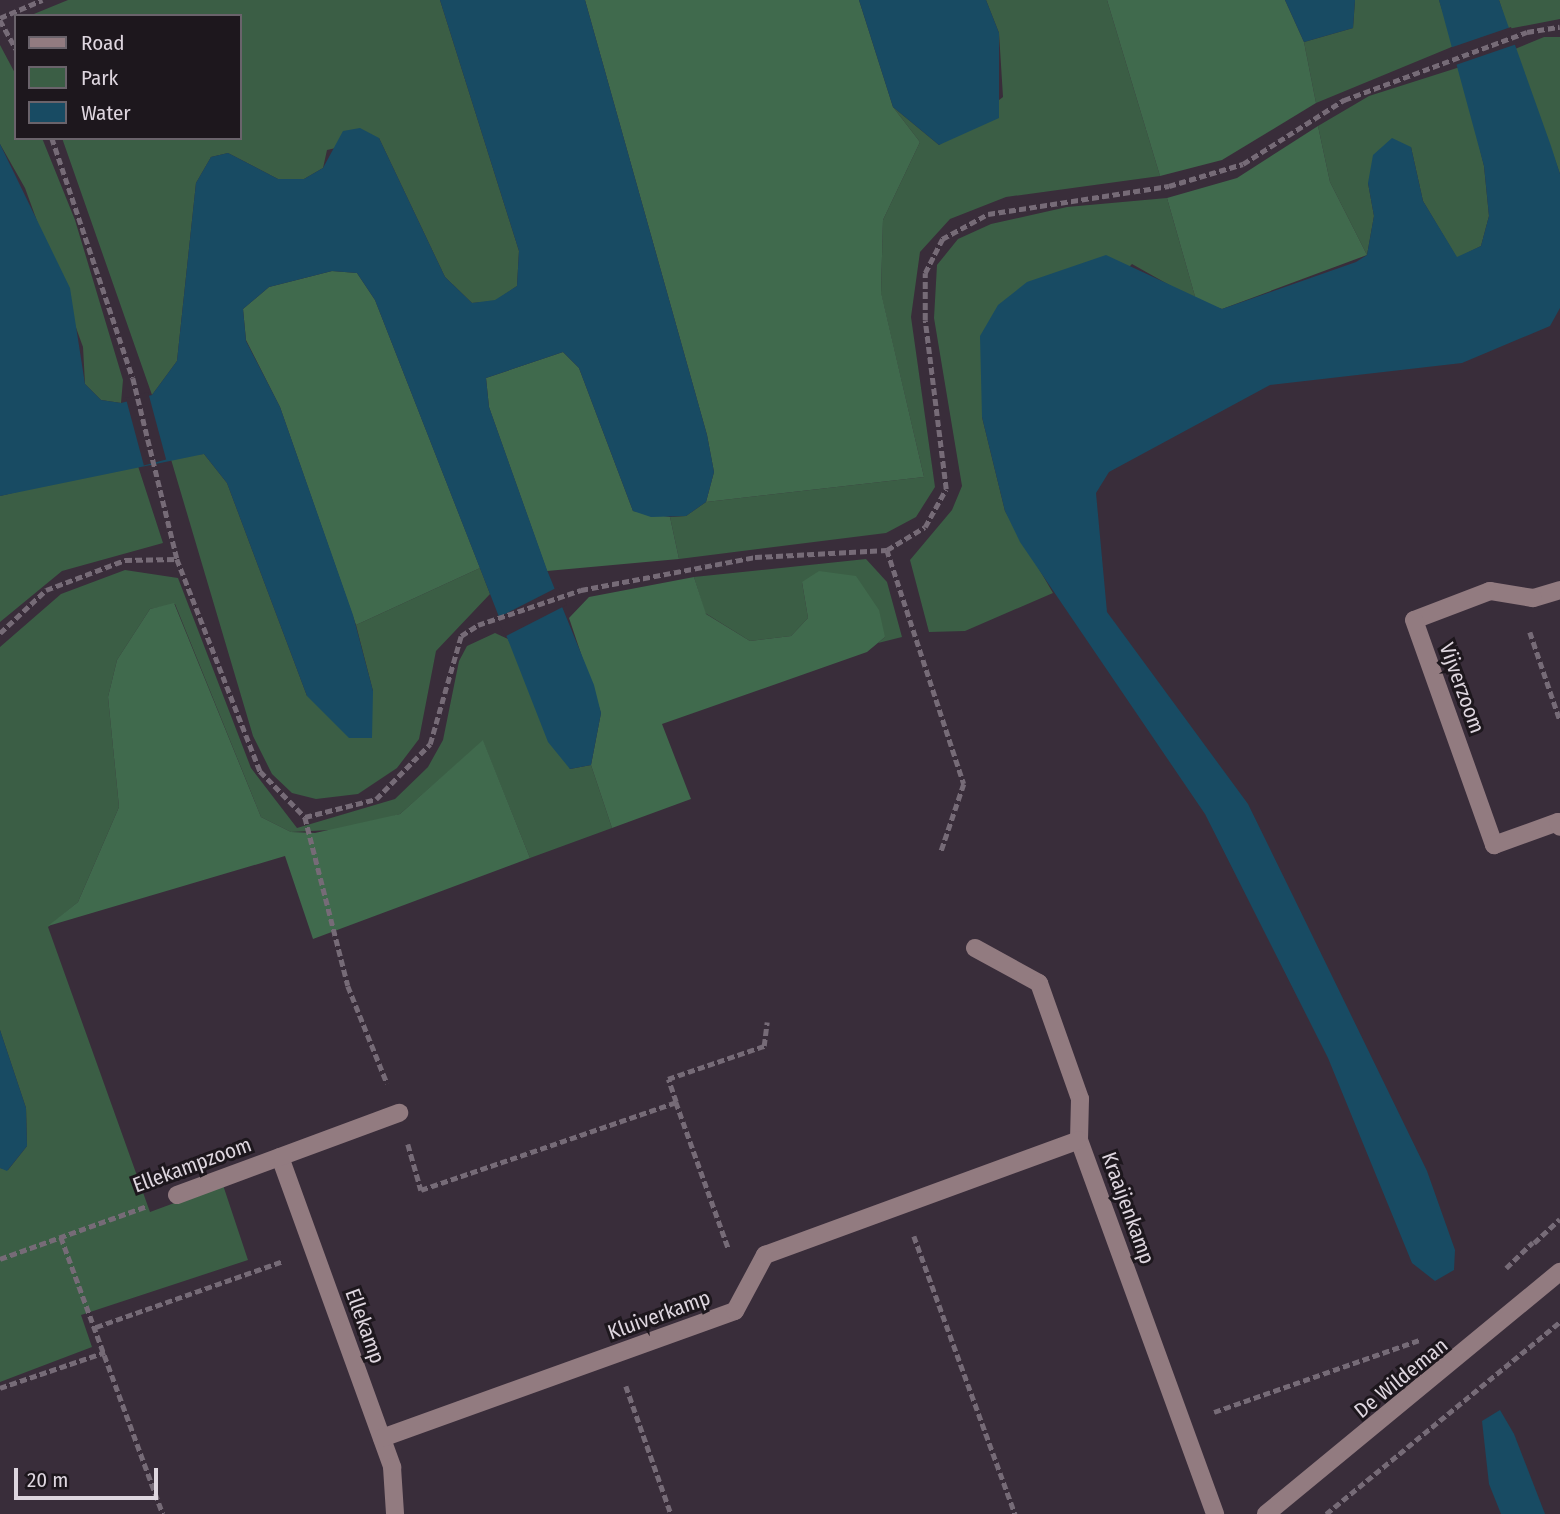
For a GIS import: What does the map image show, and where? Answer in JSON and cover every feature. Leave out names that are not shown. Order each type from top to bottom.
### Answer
[{"type":"street","name":"Vijverzoom","points":[[1560,590],[1533,598],[1490,591],[1414,620],[1494,845],[1558,822],[1560,827]]},
{"type":"street","name":"Kraaijenkamp","points":[[975,948],[1039,984],[1080,1099],[1079,1140],[1215,1514]]},
{"type":"street","name":"Ellekampzoom","points":[[177,1195],[399,1113]]},
{"type":"street","name":"Kluiverkamp","points":[[382,1438],[735,1311],[765,1255],[1079,1140]]},
{"type":"street","name":"Ellekamp","points":[[280,1157],[392,1467],[396,1514]]},
{"type":"street","name":"De Wildeman","points":[[1273,1512],[1560,1272]]},
{"type":"path","points":[[14,45],[0,19],[42,0]]},
{"type":"path","points":[[305,817],[376,799],[430,744],[461,636],[478,625],[581,590],[755,558],[887,550],[925,527],[946,489],[925,320],[925,272],[942,239],[988,214],[1169,186],[1243,164],[1343,100],[1427,66],[1527,32],[1560,27]]},
{"type":"path","points":[[53,140],[133,379],[177,559],[260,771],[305,817],[348,986],[399,1113],[421,1190],[676,1102]]},
{"type":"path","points":[[887,550],[964,784],[941,852]]},
{"type":"path","points":[[0,633],[46,590],[125,560],[177,559]]},
{"type":"path","points":[[1517,596],[1560,720]]},
{"type":"path","points":[[745,1293],[668,1079],[764,1046],[767,1022]]},
{"type":"path","name":"Ellekampzoom","points":[[0,1259],[177,1195]]},
{"type":"path","points":[[903,1205],[1015,1514]]},
{"type":"path","points":[[61,1237],[163,1514]]},
{"type":"path","points":[[1495,1279],[1533,1242]]},
{"type":"path","points":[[96,1328],[313,1250]]},
{"type":"path","points":[[1326,1514],[1560,1322]]},
{"type":"path","points":[[1182,1423],[1426,1338]]},
{"type":"path","points":[[0,1388],[105,1352]]},
{"type":"path","points":[[615,1355],[671,1514]]},
{"type":"green space","points":[[68,0],[440,0],[519,251],[517,286],[495,301],[472,303],[445,277],[379,138],[327,150],[323,168],[304,179],[278,179],[228,153],[211,157],[196,183],[177,361],[152,395],[63,140],[242,140],[242,14],[34,14]]},
{"type":"green space","points":[[585,0],[859,0],[893,107],[920,142],[883,220],[881,292],[924,477],[706,502],[714,472],[707,435]]},
{"type":"green space","points":[[986,0],[1107,0],[1160,176],[1006,197],[950,219],[920,252],[911,317],[935,487],[916,517],[886,533],[679,559],[670,517],[686,516],[706,502],[924,477],[881,293],[883,220],[920,142],[893,107],[939,145],[1003,97],[999,33]]},
{"type":"green space","points":[[1107,0],[1285,0],[1304,42],[1316,103],[1222,160],[1160,176]]},
{"type":"green space","points":[[1355,0],[1439,0],[1454,46],[1316,103],[1304,42],[1353,28]]},
{"type":"green space","points":[[1499,0],[1560,0],[1560,19],[1508,29]]},
{"type":"green space","points":[[1544,37],[1560,37],[1560,174],[1515,49]]},
{"type":"green space","points":[[0,45],[14,71],[14,140],[43,140],[75,220],[123,380],[121,403],[101,400],[85,384],[83,347],[25,188],[0,144]]},
{"type":"green space","points":[[1460,67],[1484,166],[1489,216],[1481,246],[1457,258],[1423,201],[1411,147],[1368,183],[1374,216],[1367,255],[1330,182],[1318,126],[1369,96]]},
{"type":"green space","points":[[1318,126],[1330,182],[1367,255],[1222,309],[1196,300],[1167,198],[1237,178]]},
{"type":"green space","points":[[1167,198],[1196,300],[1132,264],[982,417],[1005,511],[1053,593],[965,631],[929,632],[910,560],[952,510],[962,486],[934,318],[937,265],[958,239],[991,224],[1067,207]]},
{"type":"green space","points":[[332,271],[357,273],[375,300],[480,568],[356,625],[280,407],[246,340],[243,309],[269,287]]},
{"type":"green space","points":[[563,352],[579,368],[633,511],[670,517],[679,559],[547,571],[489,407],[486,378]]},
{"type":"green space","points":[[204,454],[227,483],[307,696],[373,691],[356,625],[480,568],[490,594],[436,651],[419,739],[397,768],[358,794],[316,799],[292,793],[272,774],[253,736],[170,456]]},
{"type":"green space","points":[[137,463],[163,543],[62,571],[0,622],[0,496]]},
{"type":"green space","points":[[866,559],[887,582],[902,637],[878,643],[885,637],[802,582],[808,618],[791,636],[750,641],[705,613],[694,577]]},
{"type":"green space","points":[[125,570],[178,578],[251,768],[297,828],[395,799],[428,767],[443,740],[459,661],[467,646],[495,633],[508,639],[570,769],[591,765],[612,828],[530,858],[483,741],[400,814],[351,829],[291,832],[261,817],[175,604],[150,609],[117,660],[108,697],[119,807],[78,902],[48,927],[150,1212],[223,1185],[248,1260],[81,1315],[92,1347],[0,1382],[0,1168],[8,1170],[27,1146],[26,1108],[0,1030],[0,647],[61,594]]},
{"type":"green space","points":[[819,571],[856,576],[879,610],[885,637],[867,652],[662,724],[691,799],[612,828],[591,765],[601,713],[569,618],[589,597],[694,577],[706,614],[750,641],[791,636],[808,618],[802,582]]},
{"type":"green space","points":[[174,603],[261,817],[291,832],[315,833],[400,814],[483,740],[530,858],[313,939],[285,856],[48,926],[78,902],[119,807],[108,697],[117,660],[150,609]]},
{"type":"water","points":[[440,0],[585,0],[707,435],[714,472],[706,502],[686,516],[651,517],[633,511],[579,368],[563,352],[486,378],[489,407],[547,570],[594,685],[601,713],[591,765],[570,769],[548,742],[375,300],[357,273],[332,271],[269,287],[243,309],[246,341],[280,407],[353,615],[373,691],[372,738],[349,738],[307,696],[227,483],[204,454],[0,496],[0,144],[70,288],[85,384],[101,400],[121,403],[152,395],[177,361],[196,183],[211,157],[228,153],[278,179],[304,179],[323,168],[343,131],[360,128],[379,138],[445,277],[472,303],[495,300],[517,286],[519,251]]},
{"type":"water","points":[[859,0],[986,0],[999,33],[999,118],[939,145],[893,107]]},
{"type":"water","points":[[1285,0],[1355,0],[1353,28],[1304,42]]},
{"type":"water","points":[[1439,0],[1499,0],[1551,146],[1560,174],[1560,308],[1550,326],[1462,363],[1270,385],[1109,472],[1096,493],[1107,612],[1248,804],[1427,1171],[1455,1250],[1454,1270],[1435,1281],[1412,1263],[1328,1058],[1205,814],[1020,542],[1005,511],[982,417],[980,336],[998,305],[1027,282],[1106,255],[1222,309],[1356,262],[1367,255],[1374,216],[1368,183],[1373,155],[1392,138],[1411,147],[1423,201],[1457,257],[1481,246],[1489,216],[1484,166]]},
{"type":"water","points":[[0,1030],[26,1108],[27,1146],[7,1171],[0,1168]]},
{"type":"water","points":[[1500,1410],[1514,1434],[1545,1514],[1501,1514],[1489,1484],[1482,1421]]},
{"type":"pier","points":[[1511,27],[1517,44],[1456,65],[1450,48]]},
{"type":"pier","points":[[148,392],[166,460],[144,466],[126,398]]},
{"type":"pier","points":[[558,587],[567,605],[506,636],[497,618]]}]
